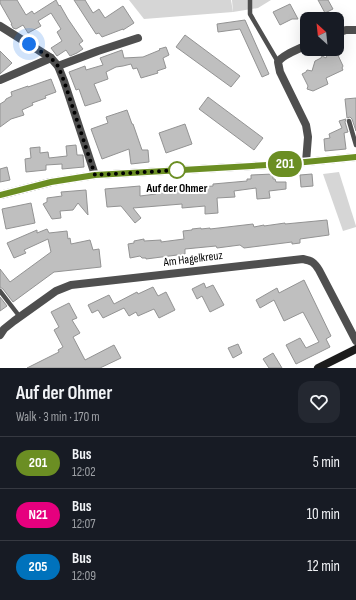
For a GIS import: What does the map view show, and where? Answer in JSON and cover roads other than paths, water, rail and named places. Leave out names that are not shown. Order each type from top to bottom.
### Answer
[{"type":"main road","points":[[0,195],[51,182],[95,175],[356,158]]},
{"type":"main road","points":[[318,368],[356,349]]},
{"type":"street","points":[[0,26],[51,58],[58,66],[95,175]]},
{"type":"street","points":[[344,31],[356,30]]},
{"type":"street","points":[[58,66],[138,38]]},
{"type":"street","points":[[300,48],[284,56],[278,62],[280,72],[306,125],[308,137],[306,162]]},
{"type":"street","points":[[0,80],[51,58]]},
{"type":"street","name":"Am Hagelkreuz","points":[[0,335],[20,317],[56,291],[72,285],[303,259],[311,260],[319,270],[356,341]]},
{"type":"lane","points":[[250,0],[250,14],[278,62]]},
{"type":"lane","points":[[349,120],[356,145]]},
{"type":"lane","points":[[0,291],[20,317]]},
{"type":"place","name":"Auf der Ohmer","points":[[177,170]]}]
